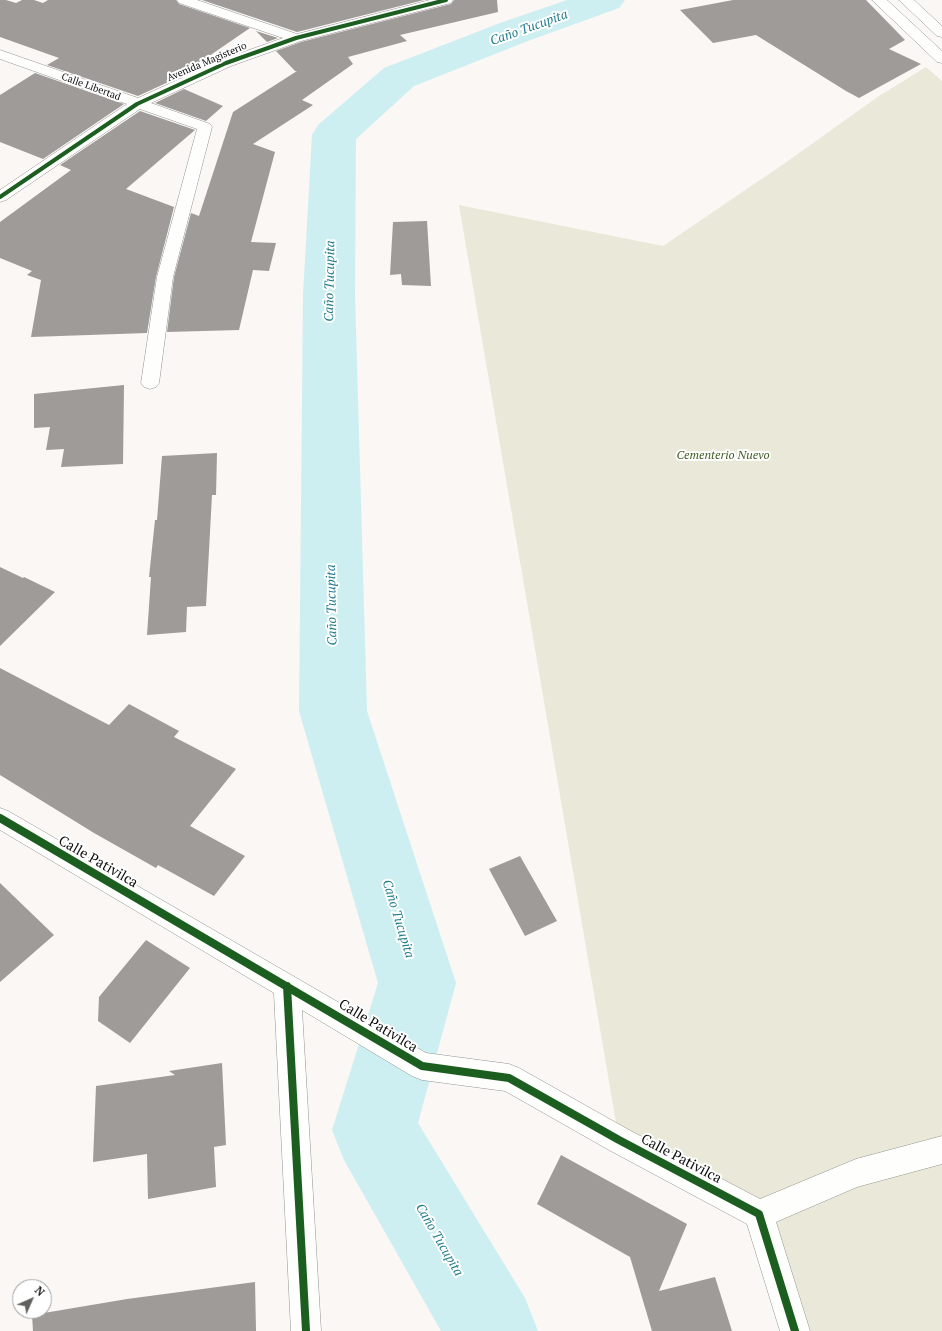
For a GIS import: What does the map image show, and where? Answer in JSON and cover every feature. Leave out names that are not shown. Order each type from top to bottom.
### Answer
[{"type":"street","points":[[184,0],[296,38]]},
{"type":"street","name":"Avenida Magisterio","points":[[0,196],[137,104],[226,63],[296,38],[446,0]]},
{"type":"street","points":[[879,0],[942,59]]},
{"type":"street","points":[[906,0],[942,32]]},
{"type":"street","name":"Calle Libertad","points":[[0,54],[205,127],[165,277],[150,383]]},
{"type":"street","name":"Calle Pativilca","points":[[0,818],[422,1066],[509,1078],[619,1140],[759,1214]]},
{"type":"street","points":[[286,986],[306,1331]]},
{"type":"street","points":[[795,1331],[759,1214],[856,1173],[942,1150]]},
{"type":"green space","name":"Cementerio Nuevo","points":[[926,67],[942,81],[942,1331],[795,1331],[759,1214],[619,1140],[459,205],[663,246],[788,161],[879,96]]},
{"type":"building","points":[[0,0],[16,3],[22,0],[34,0],[43,3],[48,0],[176,0],[179,4],[250,28],[177,78],[138,96],[47,65],[59,58],[0,37]]},
{"type":"building","points":[[202,0],[424,0],[297,32]]},
{"type":"building","points":[[454,0],[497,0],[498,12],[400,35],[407,41],[348,57],[353,64],[302,100],[313,105],[253,144],[275,152],[251,242],[276,243],[269,271],[253,270],[239,330],[167,332],[174,277],[191,213],[199,216],[233,112],[297,71],[295,71],[276,51],[301,42],[451,4]]},
{"type":"building","points":[[733,0],[866,0],[905,40],[889,49],[921,64],[859,98],[756,35],[713,43],[680,10]]},
{"type":"building","points":[[256,31],[278,38],[267,42]]},
{"type":"building","points":[[35,73],[124,104],[43,159],[0,142],[0,95]]},
{"type":"building","points":[[184,89],[223,106],[206,121],[155,103]]},
{"type":"building","points":[[140,111],[195,130],[126,189],[174,207],[156,277],[147,333],[31,337],[41,280],[27,275],[32,271],[0,258],[0,222],[71,170],[60,165]]},
{"type":"building","points":[[427,221],[431,286],[402,285],[401,274],[390,275],[393,222]]},
{"type":"building","points":[[124,385],[123,464],[61,467],[64,449],[46,450],[50,427],[34,428],[34,394]]},
{"type":"building","points":[[217,453],[216,495],[212,495],[206,606],[187,607],[186,632],[147,635],[151,577],[149,577],[155,520],[157,520],[162,456]]},
{"type":"building","points":[[0,567],[55,592],[0,646]]},
{"type":"building","points":[[0,668],[109,725],[129,704],[179,731],[174,737],[236,769],[190,826],[245,856],[214,896],[158,865],[156,868],[94,833],[0,775]]},
{"type":"building","points":[[520,856],[557,921],[525,936],[489,869]]},
{"type":"building","points":[[0,883],[54,935],[0,982]]},
{"type":"building","points":[[146,940],[190,968],[130,1043],[98,1021],[99,997]]},
{"type":"building","points":[[222,1063],[226,1145],[214,1147],[216,1187],[148,1199],[147,1154],[93,1162],[96,1086],[175,1075],[169,1071]]},
{"type":"building","points":[[561,1155],[687,1224],[659,1291],[715,1277],[732,1331],[652,1331],[630,1257],[537,1204]]},
{"type":"building","points":[[255,1282],[256,1331],[33,1331],[32,1319],[52,1319],[52,1312],[127,1299]]},
{"type":"waterway","name":"Caño Tucupita","points":[[492,1331],[374,1130],[417,983],[333,711],[329,295],[334,135],[399,77],[514,32],[605,0]]},
{"type":"cycle path","points":[[0,197],[137,104],[226,63],[296,38],[446,0]]},
{"type":"cycle path","points":[[0,818],[422,1066],[509,1078],[619,1140],[759,1214],[795,1331]]},
{"type":"cycle path","points":[[287,986],[306,1331]]}]
